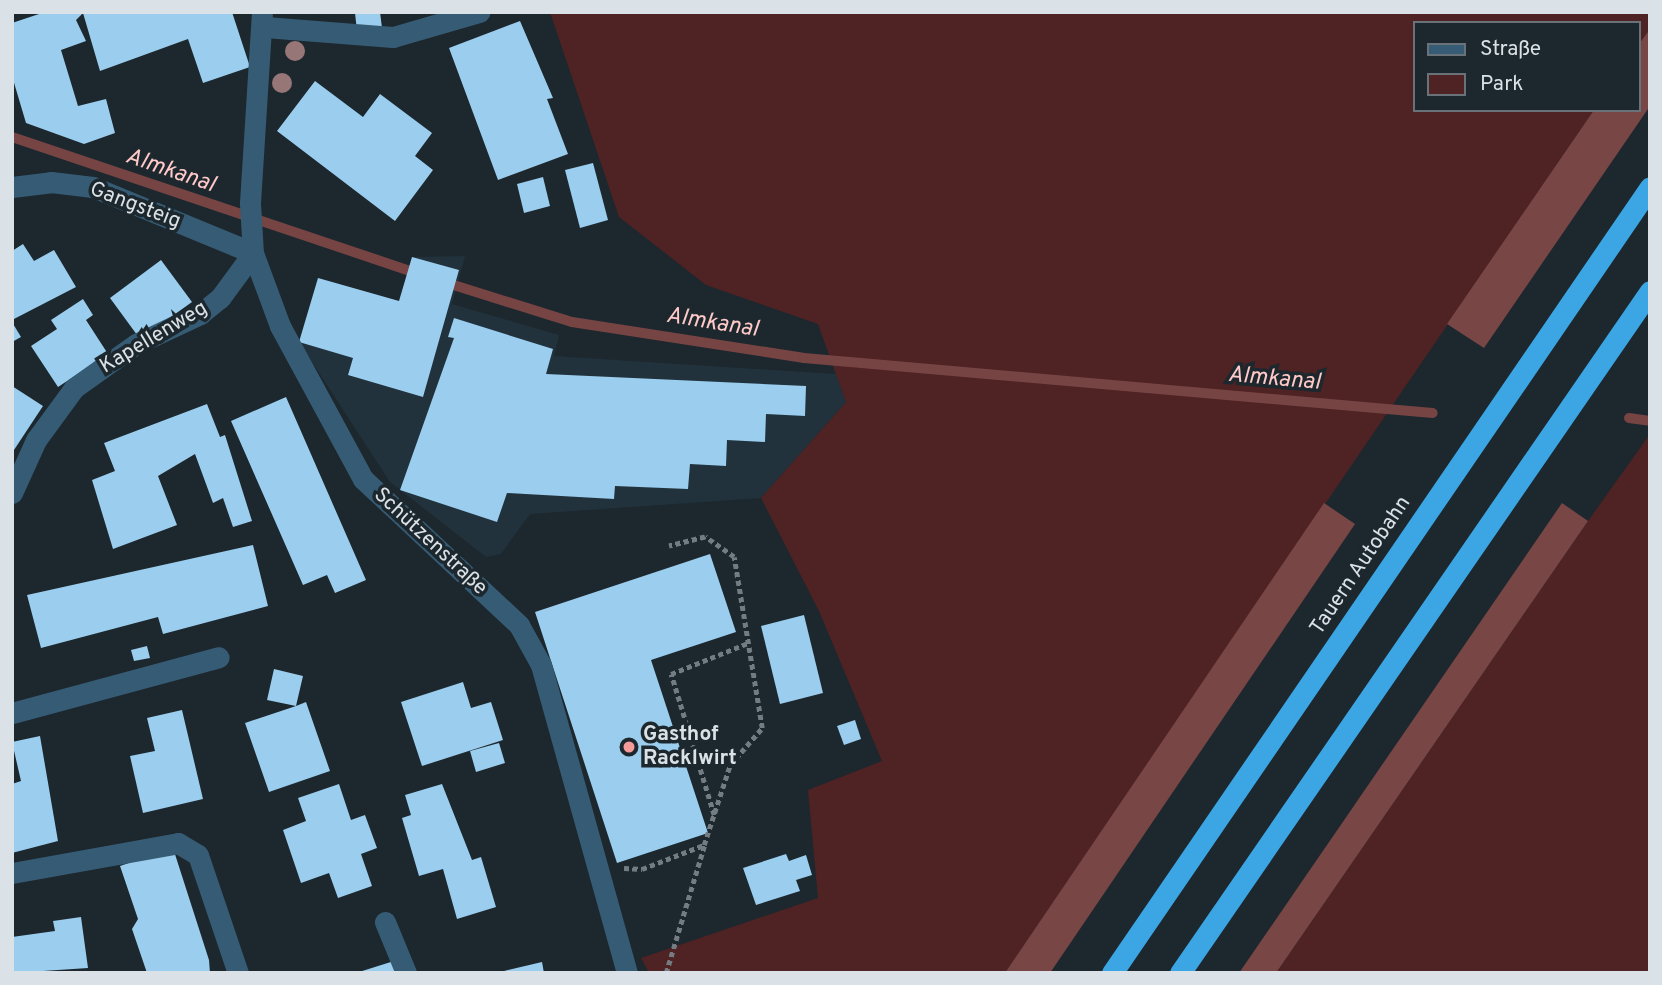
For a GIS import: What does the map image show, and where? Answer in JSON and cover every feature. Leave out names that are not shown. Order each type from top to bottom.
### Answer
[{"type":"highway","name":"Tauern Autobahn","points":[[1112,973],[1650,187]]},
{"type":"highway","points":[[1180,973],[1650,291]]},
{"type":"street","name":"Schützenstraße","points":[[479,12],[393,37],[263,20],[250,203],[253,245],[280,326],[363,479],[519,625],[541,665],[595,867],[627,973]]},
{"type":"street","name":"Gangsteig","points":[[12,187],[51,182],[93,187],[253,245]]},
{"type":"street","name":"Kapellenweg","points":[[12,493],[36,440],[74,388],[136,344],[200,314],[220,298],[253,245]]},
{"type":"street","points":[[12,713],[219,657]]},
{"type":"street","points":[[12,873],[178,843],[198,855],[237,973]]},
{"type":"street","points":[[385,922],[406,973]]},
{"type":"path","points":[[666,973],[730,765],[762,728],[734,557],[705,537],[670,546]]},
{"type":"path","points":[[714,816],[671,674],[748,643]]},
{"type":"path","points":[[595,867],[642,869],[704,845]]},
{"type":"shaded area","points":[[1650,29],[1650,106],[1484,348],[1447,324],[1593,112],[1641,112],[1641,41]]},
{"type":"shaded area","points":[[465,256],[452,304],[559,335],[554,356],[836,374],[846,402],[761,498],[530,514],[501,554],[486,557],[390,482],[299,342],[318,278],[399,301],[412,257]]},
{"type":"shaded area","points":[[1324,503],[1355,524],[1050,973],[1005,973]]},
{"type":"shaded area","points":[[1562,503],[1588,521],[1276,973],[1239,973]]},
{"type":"green space","points":[[550,12],[1650,12],[1650,29],[1641,41],[1641,21],[1414,21],[1414,112],[1593,112],[1005,973],[649,973],[641,958],[818,898],[808,790],[882,761],[819,611],[761,498],[846,402],[818,324],[706,285],[619,217]]},
{"type":"green space","points":[[1650,434],[1650,973],[1276,973],[1588,521]]},
{"type":"building","points":[[45,12],[232,12],[250,67],[203,83],[188,39],[100,71],[83,13],[76,20],[86,41],[61,50],[78,106],[106,99],[115,133],[84,144],[26,123],[12,76],[12,23]]},
{"type":"building","points":[[380,12],[382,28],[357,31],[355,13]]},
{"type":"building","points":[[520,21],[553,98],[547,99],[568,154],[498,180],[449,48]]},
{"type":"building","points":[[315,81],[363,117],[380,94],[432,133],[415,156],[433,170],[395,221],[277,131]]},
{"type":"building","points":[[593,163],[608,220],[580,228],[565,170]]},
{"type":"building","points":[[543,177],[550,206],[524,213],[517,184]]},
{"type":"building","points":[[23,244],[34,261],[54,250],[76,287],[12,320],[12,251]]},
{"type":"building","points":[[412,257],[459,270],[423,397],[348,375],[353,358],[299,342],[318,278],[399,301]]},
{"type":"building","points":[[161,260],[192,302],[140,339],[110,298]]},
{"type":"building","points":[[83,299],[93,315],[86,320],[108,354],[58,387],[31,346],[57,329],[51,320]]},
{"type":"building","points":[[454,318],[553,349],[546,374],[806,386],[805,416],[766,414],[765,442],[727,440],[726,466],[690,464],[688,489],[615,486],[614,499],[507,493],[497,522],[400,490],[454,338],[448,337]]},
{"type":"building","points":[[12,322],[21,337],[12,342]]},
{"type":"building","points":[[12,386],[43,406],[12,453]]},
{"type":"building","points":[[286,397],[366,580],[335,593],[327,575],[303,585],[231,421]]},
{"type":"building","points":[[207,404],[220,437],[225,435],[252,521],[233,527],[223,498],[213,503],[195,454],[158,476],[177,525],[113,549],[92,480],[115,471],[104,443]]},
{"type":"building","points":[[253,545],[268,606],[163,634],[158,617],[41,648],[27,595]]},
{"type":"building","name":"Gasthof Racklwirt","points":[[710,554],[736,632],[651,660],[708,833],[617,863],[535,612]]},
{"type":"building","points":[[804,615],[823,693],[780,704],[761,626]]},
{"type":"building","points":[[147,646],[150,658],[134,661],[131,650]]},
{"type":"building","points":[[274,669],[303,676],[296,706],[267,700]]},
{"type":"building","points":[[463,682],[471,708],[491,702],[503,740],[422,766],[401,702]]},
{"type":"building","points":[[306,702],[330,771],[269,792],[245,723]]},
{"type":"building","points":[[182,710],[203,799],[143,813],[130,756],[155,751],[147,718]]},
{"type":"building","points":[[855,720],[861,739],[844,745],[837,726]]},
{"type":"building","points":[[40,736],[58,841],[12,853],[12,784],[21,781],[12,742]]},
{"type":"building","points":[[499,743],[505,763],[476,772],[470,751]]},
{"type":"building","points":[[339,784],[351,820],[365,815],[377,848],[361,854],[372,886],[338,898],[329,873],[301,883],[283,830],[306,821],[298,798]]},
{"type":"building","points":[[442,784],[472,860],[481,857],[496,907],[457,919],[443,869],[419,876],[402,818],[411,815],[405,795]]},
{"type":"building","points":[[173,848],[209,960],[210,973],[147,973],[132,929],[138,919],[120,866]]},
{"type":"building","points":[[786,854],[789,861],[806,855],[812,875],[796,880],[800,891],[756,905],[743,868]]},
{"type":"building","points":[[81,917],[88,968],[13,973],[12,937],[55,931],[53,921]]},
{"type":"building","points":[[394,961],[397,973],[359,973],[359,972]]},
{"type":"building","points":[[542,962],[544,973],[500,973],[500,972]]},
{"type":"waterway","name":"Almkanal","points":[[12,137],[420,274]]},
{"type":"waterway","name":"Almkanal","points":[[444,282],[572,322],[804,358],[1433,413]]},
{"type":"waterway","points":[[1629,418],[1650,421]]},
{"type":"place","name":"Gasthof Racklwirt","points":[[629,747]]}]
